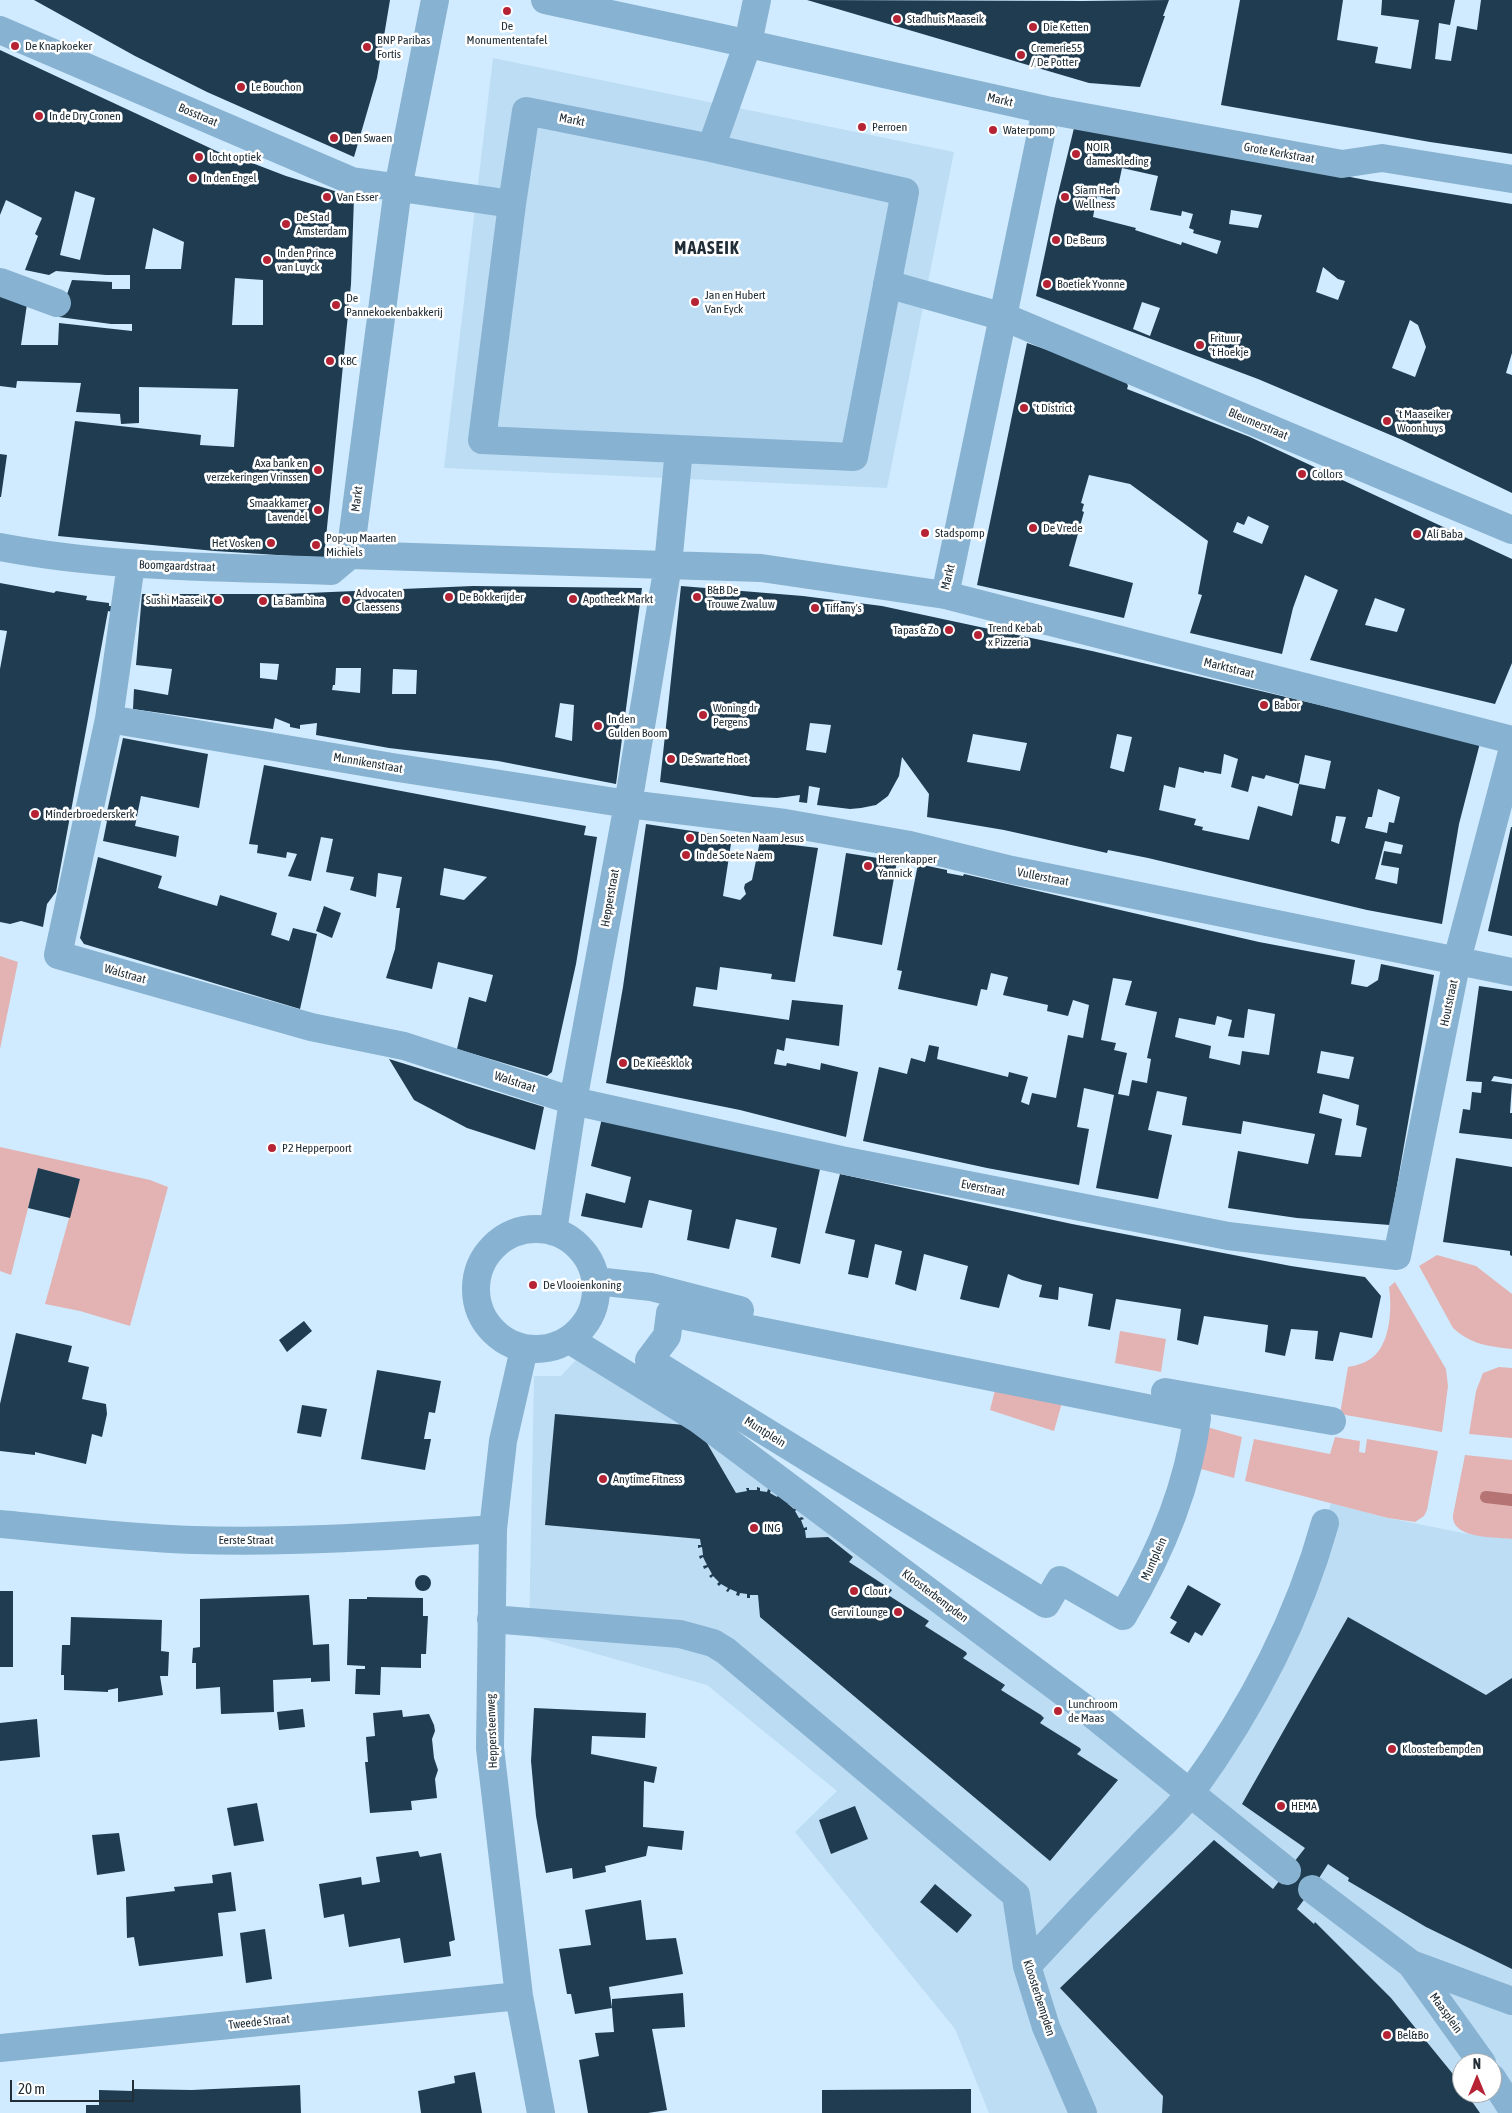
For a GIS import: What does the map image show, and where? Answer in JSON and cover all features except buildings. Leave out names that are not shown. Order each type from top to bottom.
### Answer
[{"type":"street","name":"Markt","points":[[435,0],[398,188],[350,555],[761,568],[946,595],[1046,110],[748,43],[544,0]]},
{"type":"street","points":[[711,148],[748,43],[757,0]]},
{"type":"street","name":"Bosstraat","points":[[0,30],[352,181],[398,188]]},
{"type":"street","name":"Grote Kerkstraat","points":[[1046,110],[1342,164],[1382,158],[1512,179]]},
{"type":"street","name":"Markt","points":[[526,111],[711,148],[905,192],[854,457],[482,440],[512,204],[526,111]]},
{"type":"street","points":[[398,188],[512,204]]},
{"type":"street","points":[[0,282],[57,303]]},
{"type":"street","points":[[887,284],[1004,317]]},
{"type":"street","name":"Bleumerstraat","points":[[1004,317],[1512,530]]},
{"type":"street","points":[[668,565],[679,449]]},
{"type":"street","name":"Boomgaardstraat","points":[[0,547],[42,555],[131,564],[331,570],[350,555]]},
{"type":"street","name":"Walstraat","points":[[131,564],[109,719],[58,955],[311,1027],[404,1046],[573,1101]]},
{"type":"street","name":"Hepperstraat","points":[[553,1230],[573,1101],[628,804],[668,565]]},
{"type":"street","name":"Marktstraat","points":[[946,595],[1512,740]]},
{"type":"street","name":"Munnikenstraat","points":[[109,719],[392,768],[628,804]]},
{"type":"street","name":"Houtstraat","points":[[1397,1256],[1457,960],[1512,752]]},
{"type":"street","name":"Vullerstraat","points":[[628,804],[785,823],[910,845],[1012,870],[1512,972]]},
{"type":"street","name":"Everstraat","points":[[573,1101],[851,1162],[1228,1236],[1397,1256]]},
{"type":"street","points":[[537,1228],[553,1230],[569,1238],[582,1249],[592,1264],[596,1281],[594,1307],[585,1325],[570,1340],[548,1349],[524,1349],[509,1343],[496,1334],[485,1322],[478,1308],[475,1283],[483,1260],[499,1241],[522,1230],[537,1228]]},
{"type":"street","points":[[596,1281],[651,1287],[797,1324],[1244,1407],[1332,1421]]},
{"type":"street","name":"Muntplein","points":[[670,1314],[1198,1418],[1194,1441],[1174,1512],[1147,1575],[1124,1616],[1060,1580],[1046,1604],[649,1360],[667,1336],[670,1314]]},
{"type":"street","name":"Kloosterbempden","points":[[570,1340],[698,1419],[1087,1710],[1287,1870]]},
{"type":"street","name":"Heppersteenweg","points":[[524,1349],[503,1441],[493,1529],[490,1748],[519,1996],[541,2113]]},
{"type":"street","points":[[1027,1966],[1190,1794],[1236,1724],[1267,1670],[1300,1600],[1325,1523]]},
{"type":"street","name":"Eerste Straat","points":[[0,1524],[113,1535],[192,1540],[261,1541],[493,1529]]},
{"type":"street","name":"Kloosterbempden","points":[[491,1619],[680,1634],[713,1643],[726,1651],[1016,1895],[1027,1966],[1046,2027],[1083,2113]]},
{"type":"street","points":[[1312,1889],[1411,1964],[1512,2001]]},
{"type":"street","name":"Maasplein","points":[[1411,1964],[1475,2053]]},
{"type":"street","name":"Tweede Straat","points":[[0,2048],[519,1996]]},
{"type":"street","points":[[1502,2094],[1512,2109]]},
{"type":"shaded area","points":[[493,58],[954,152],[887,488],[444,468]]},
{"type":"shaded area","points":[[0,956],[18,962],[0,1049]]},
{"type":"shaded area","points":[[0,1147],[150,1180],[168,1187],[130,1326],[80,1311],[45,1304],[80,1179],[38,1169],[11,1275],[0,1271]]},
{"type":"shaded area","points":[[1437,1255],[1476,1266],[1512,1294],[1512,1349],[1488,1346],[1467,1338],[1453,1328],[1419,1266]]},
{"type":"shaded area","points":[[1395,1282],[1446,1369],[1448,1386],[1442,1432],[1340,1414],[1348,1367],[1362,1364],[1373,1357],[1384,1343],[1390,1314],[1389,1287]]},
{"type":"shaded area","points":[[1120,1331],[1166,1339],[1161,1372],[1115,1363]]},
{"type":"shaded area","points":[[593,1341],[1198,1781],[1316,1555],[1331,1503],[1388,1518],[1463,1533],[1512,1539],[1512,2113],[989,2113],[955,2029],[795,1832],[837,1791],[707,1685],[529,1635],[534,1376],[561,1376]]},
{"type":"shaded area","points":[[1499,1367],[1512,1368],[1512,1438],[1469,1434],[1476,1391],[1483,1373]]},
{"type":"shaded area","points":[[998,1378],[1065,1392],[1054,1431],[990,1410]]},
{"type":"shaded area","points":[[1200,1425],[1242,1437],[1234,1478],[1190,1466]]},
{"type":"shaded area","points":[[1335,1437],[1360,1441],[1359,1452],[1365,1453],[1367,1439],[1438,1451],[1427,1510],[1424,1516],[1415,1522],[1388,1518],[1245,1481],[1254,1439],[1330,1454]]},
{"type":"shaded area","points":[[1465,1455],[1512,1460],[1512,1539],[1485,1537],[1466,1533],[1454,1523],[1453,1515]]},
{"type":"waterway","points":[[1486,1497],[1512,1500]]},
{"type":"place","name":"De Monumententafel","points":[[507,11]]},
{"type":"place","name":"Stadhuis Maaseik","points":[[897,19]]},
{"type":"place","name":"Die Ketten","points":[[1033,27]]},
{"type":"place","name":"De Knapkoeker","points":[[15,46]]},
{"type":"place","name":"BNP Paribas Fortis","points":[[367,47]]},
{"type":"place","name":"Cremerie55 / De Potter","points":[[1021,55]]},
{"type":"place","name":"Le Bouchon","points":[[241,87]]},
{"type":"place","name":"In de Dry Cronen","points":[[39,116]]},
{"type":"place","name":"Perroen","points":[[862,127]]},
{"type":"place","name":"Waterpomp","points":[[993,130]]},
{"type":"place","name":"Den Swaen","points":[[334,138]]},
{"type":"place","name":"NOIR dameskleding","points":[[1076,154]]},
{"type":"place","name":"locht optiek","points":[[199,157]]},
{"type":"place","name":"In den Engel","points":[[193,178]]},
{"type":"place","name":"Van Esser","points":[[327,197]]},
{"type":"place","name":"Siam Herb Wellness","points":[[1065,197]]},
{"type":"place","name":"De Stad Amsterdam","points":[[286,224]]},
{"type":"place","name":"De Beurs","points":[[1056,240]]},
{"type":"place","name":"In den Prince van Luyck","points":[[267,260]]},
{"type":"place","name":"Boetiek Yvonne","points":[[1047,284]]},
{"type":"place","name":"Jan en Hubert Van Eyck","points":[[695,302]]},
{"type":"place","name":"De Pannekoekenbakkerij","points":[[336,305]]},
{"type":"place","name":"Frituur 't Hoekje","points":[[1200,345]]},
{"type":"place","name":"KBC","points":[[330,361]]},
{"type":"place","name":"'t District","points":[[1024,408]]},
{"type":"place","name":"'t Maaseiker Woonhuys","points":[[1387,421]]},
{"type":"place","name":"Axa bank en verzekeringen Vrinssen","points":[[318,470]]},
{"type":"place","name":"Collors","points":[[1302,474]]},
{"type":"place","name":"Smaakkamer Lavendel","points":[[318,510]]},
{"type":"place","name":"De Vrede","points":[[1033,528]]},
{"type":"place","name":"Stadspomp","points":[[925,533]]},
{"type":"place","name":"Ali Baba","points":[[1417,534]]},
{"type":"place","name":"Het Vosken","points":[[271,543]]},
{"type":"place","name":"Pop-up Maarten Michiels","points":[[316,545]]},
{"type":"place","name":"De Bokkerijder","points":[[449,597]]},
{"type":"place","name":"B&B De Trouwe Zwaluw","points":[[697,597]]},
{"type":"place","name":"Apotheek Markt","points":[[573,599]]},
{"type":"place","name":"Sushi Maaseik","points":[[218,600]]},
{"type":"place","name":"Advocaten Claessens","points":[[346,600]]},
{"type":"place","name":"La Bambina","points":[[263,601]]},
{"type":"place","name":"Tiffany's","points":[[815,608]]},
{"type":"place","name":"Tapas & Zo","points":[[949,630]]},
{"type":"place","name":"Trend Kebab x Pizzeria","points":[[978,635]]},
{"type":"place","name":"Babor","points":[[1264,705]]},
{"type":"place","name":"Woning dr Pergens","points":[[703,715]]},
{"type":"place","name":"In den Gulden Boom","points":[[598,726]]},
{"type":"place","name":"De Swarte Hoet","points":[[671,759]]},
{"type":"place","name":"Minderbroederskerk","points":[[35,814]]},
{"type":"place","name":"Den Soeten Naam Jesus","points":[[690,838]]},
{"type":"place","name":"In de Soete Naem","points":[[686,855]]},
{"type":"place","name":"Herenkapper Yannick","points":[[868,866]]},
{"type":"place","name":"De Kieësklok","points":[[623,1063]]},
{"type":"place","name":"P2 Hepperpoort","points":[[272,1148]]},
{"type":"place","name":"De Vlooienkoning","points":[[533,1285]]},
{"type":"place","name":"Anytime Fitness","points":[[603,1479]]},
{"type":"place","name":"ING","points":[[754,1528]]},
{"type":"place","name":"Clout","points":[[854,1591]]},
{"type":"place","name":"Gervi Lounge","points":[[898,1612]]},
{"type":"place","name":"Lunchroom de Maas","points":[[1058,1711]]},
{"type":"place","name":"Kloosterbempden","points":[[1392,1749]]},
{"type":"place","name":"HEMA","points":[[1281,1806]]},
{"type":"place","name":"Bel&Bo","points":[[1387,2035]]},
{"type":"district","name":"MAASEIK","points":[[707,248]]}]
